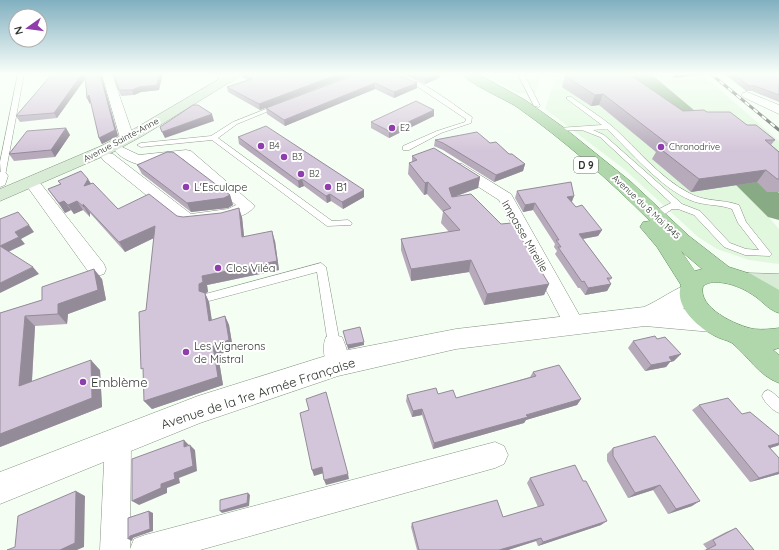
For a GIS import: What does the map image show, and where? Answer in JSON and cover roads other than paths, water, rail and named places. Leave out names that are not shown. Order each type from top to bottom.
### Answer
[{"type":"main road","name":"Avenue Sainte-Anne","points":[[0,196],[79,162],[131,142],[193,100]]},
{"type":"main road","name":"Avenue du 8 Mai 1945","points":[[500,100],[550,134],[592,170],[664,242],[691,288],[694,302],[702,314],[712,322],[741,337]]},
{"type":"main road","name":"Avenue du 8 Mai 1945","points":[[514,100],[558,130],[613,176],[682,241],[724,274]]},
{"type":"main road","points":[[691,288],[697,279],[704,276],[724,274],[747,281],[765,292],[779,304]]},
{"type":"main road","points":[[747,281],[779,282]]},
{"type":"main road","points":[[741,337],[754,340],[779,338]]},
{"type":"main road","points":[[741,337],[779,371]]},
{"type":"street","points":[[108,157],[188,220],[232,214],[247,206],[186,154],[137,160],[116,100]]},
{"type":"street","points":[[757,100],[779,110]]},
{"type":"street","points":[[79,162],[108,157],[131,142]]},
{"type":"street","name":"Impasse Mireille","points":[[443,158],[504,198],[574,324]]},
{"type":"street","points":[[32,182],[97,269]]},
{"type":"street","name":"Avenue de la 1re Armée Française","points":[[645,316],[670,306],[691,288]]},
{"type":"street","name":"Avenue de la 1re Armée Française","points":[[0,488],[336,354],[456,338],[645,316],[712,322]]},
{"type":"street","points":[[115,550],[118,442]]},
{"type":"street","points":[[145,550],[496,455]]},
{"type":"lane","points":[[1,179],[15,100]]},
{"type":"lane","points":[[406,148],[439,132],[468,122],[470,118],[441,100]]},
{"type":"lane","points":[[533,100],[537,106]]},
{"type":"lane","points":[[570,100],[609,127],[678,190],[694,199],[726,203],[736,207],[742,223],[767,254],[745,252],[727,245],[697,213],[679,206],[602,136],[584,128]]},
{"type":"lane","points":[[131,142],[213,138],[235,123],[286,103]]},
{"type":"lane","points":[[558,130],[609,127]]},
{"type":"lane","points":[[213,138],[330,224],[348,223]]},
{"type":"lane","points":[[654,215],[664,211],[670,206],[679,206]]},
{"type":"lane","points":[[209,297],[321,267],[336,354]]},
{"type":"lane","points":[[768,396],[779,408]]},
{"type":"waterway","points":[[668,100],[698,126],[742,175],[779,210]]},
{"type":"railway","points":[[742,100],[779,130]]},
{"type":"place","name":"E2","points":[[392,128]]},
{"type":"place","name":"B4","points":[[261,146]]},
{"type":"place","name":"Chronodrive","points":[[661,147]]},
{"type":"place","name":"B3","points":[[284,157]]},
{"type":"place","name":"B2","points":[[301,174]]},
{"type":"place","name":"L'Esculape","points":[[186,187]]},
{"type":"place","name":"B1","points":[[328,187]]},
{"type":"place","name":"Clos Viléa","points":[[218,268]]},
{"type":"place","name":"Les Vignerons de Mistral","points":[[186,352]]},
{"type":"place","name":"Emblème","points":[[83,382]]}]
